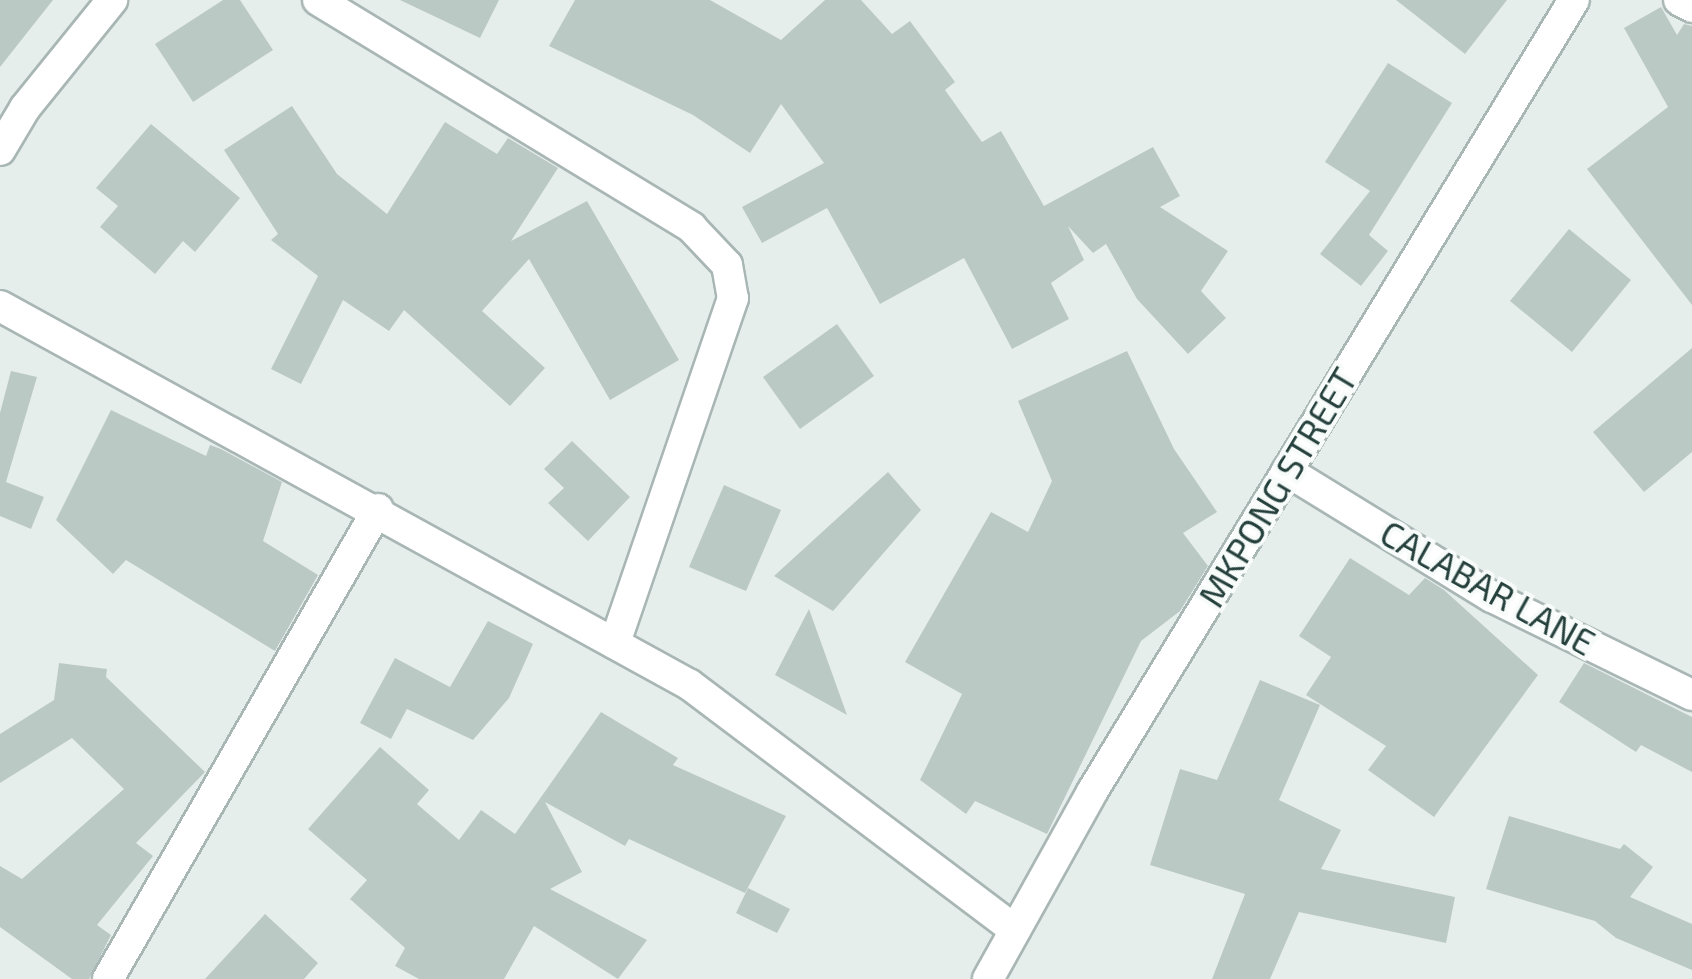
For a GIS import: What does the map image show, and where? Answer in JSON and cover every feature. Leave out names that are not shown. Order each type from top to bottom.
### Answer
[{"type":"street","points":[[0,150],[24,108],[112,0]]},
{"type":"street","points":[[318,0],[690,227],[727,265],[733,298],[615,643]]},
{"type":"street","name":"MKPONG STREET","points":[[988,979],[1288,470],[1574,0]]},
{"type":"street","points":[[1679,0],[1692,7]]},
{"type":"street","points":[[0,306],[378,509],[690,685],[1015,930]]},
{"type":"street","name":"CALABAR LANE","points":[[1288,470],[1492,597],[1692,695]]},
{"type":"street","points":[[108,979],[378,509]]},
{"type":"building","points":[[0,0],[53,0],[0,67]]},
{"type":"building","points":[[223,0],[240,0],[273,50],[193,102],[155,44]]},
{"type":"building","points":[[400,0],[499,0],[480,38]]},
{"type":"building","points":[[575,0],[710,0],[781,40],[825,0],[861,0],[892,34],[910,21],[955,82],[945,90],[982,142],[1001,131],[1044,206],[1153,147],[1180,196],[1160,207],[1228,251],[1201,291],[1226,318],[1188,354],[1137,299],[1106,244],[1093,253],[1068,226],[1084,260],[1051,283],[1069,319],[1012,349],[964,258],[880,304],[827,208],[762,243],[742,207],[824,163],[781,104],[750,153],[693,115],[549,46]]},
{"type":"building","points":[[1396,0],[1507,0],[1465,54]]},
{"type":"building","points":[[1661,7],[1677,35],[1684,24],[1692,26],[1692,305],[1587,169],[1668,107],[1624,28]]},
{"type":"building","points":[[1388,63],[1452,103],[1369,235],[1388,251],[1361,286],[1320,254],[1370,191],[1325,162]]},
{"type":"building","points":[[292,106],[337,174],[387,214],[445,122],[497,154],[508,138],[558,168],[511,241],[587,201],[679,360],[610,400],[529,259],[482,311],[545,368],[510,406],[404,310],[389,331],[343,300],[301,384],[271,369],[318,276],[271,240],[278,234],[224,150]]},
{"type":"building","points":[[151,124],[240,198],[195,252],[183,241],[155,274],[100,227],[118,206],[96,188]]},
{"type":"building","points":[[1569,229],[1631,280],[1572,352],[1510,301]]},
{"type":"building","points":[[837,324],[874,376],[800,429],[763,377]]},
{"type":"building","points":[[1692,348],[1692,452],[1644,492],[1593,432]]},
{"type":"building","points":[[1127,351],[1174,449],[1217,512],[1183,533],[1208,566],[1180,611],[1141,641],[1047,834],[975,801],[966,814],[920,780],[962,694],[905,662],[991,512],[1028,532],[1052,481],[1018,401]]},
{"type":"building","points":[[11,371],[37,377],[6,482],[44,497],[31,529],[0,516],[0,413]]},
{"type":"building","points":[[111,410],[206,456],[210,445],[221,449],[282,482],[263,541],[318,575],[275,651],[126,560],[113,574],[56,520]]},
{"type":"building","points":[[572,441],[630,497],[588,541],[548,503],[564,488],[544,469]]},
{"type":"building","points":[[888,472],[921,510],[833,611],[774,576]]},
{"type":"building","points":[[724,485],[781,510],[746,591],[689,567]]},
{"type":"building","points":[[1350,558],[1409,595],[1425,578],[1444,590],[1538,675],[1434,817],[1368,770],[1386,746],[1306,695],[1331,657],[1299,636]]},
{"type":"building","points":[[809,609],[847,715],[775,675]]},
{"type":"building","points":[[488,621],[533,644],[509,698],[473,740],[407,709],[391,739],[360,723],[395,658],[450,687]]},
{"type":"building","points":[[59,663],[107,669],[106,677],[205,772],[136,843],[153,856],[97,925],[111,935],[89,979],[72,979],[0,927],[0,866],[22,879],[124,789],[72,738],[0,783],[0,734],[54,700]]},
{"type":"building","points":[[1584,663],[1692,717],[1692,772],[1641,745],[1636,752],[1559,702]]},
{"type":"building","points":[[1260,680],[1320,705],[1279,800],[1341,830],[1321,869],[1455,897],[1446,943],[1299,912],[1270,979],[1212,979],[1245,894],[1150,865],[1180,769],[1217,780]]},
{"type":"building","points":[[601,712],[678,758],[673,765],[786,816],[745,893],[629,839],[625,846],[545,802],[582,872],[550,889],[647,940],[618,979],[534,926],[504,979],[419,979],[395,966],[405,948],[350,899],[367,880],[308,829],[380,747],[429,790],[417,804],[459,840],[481,810],[515,834]]},
{"type":"building","points":[[1509,816],[1620,849],[1624,844],[1653,867],[1630,897],[1692,924],[1692,970],[1616,938],[1595,921],[1486,889]]},
{"type":"building","points":[[748,888],[790,909],[777,933],[736,913]]},
{"type":"building","points":[[265,914],[318,963],[304,979],[205,979]]}]
